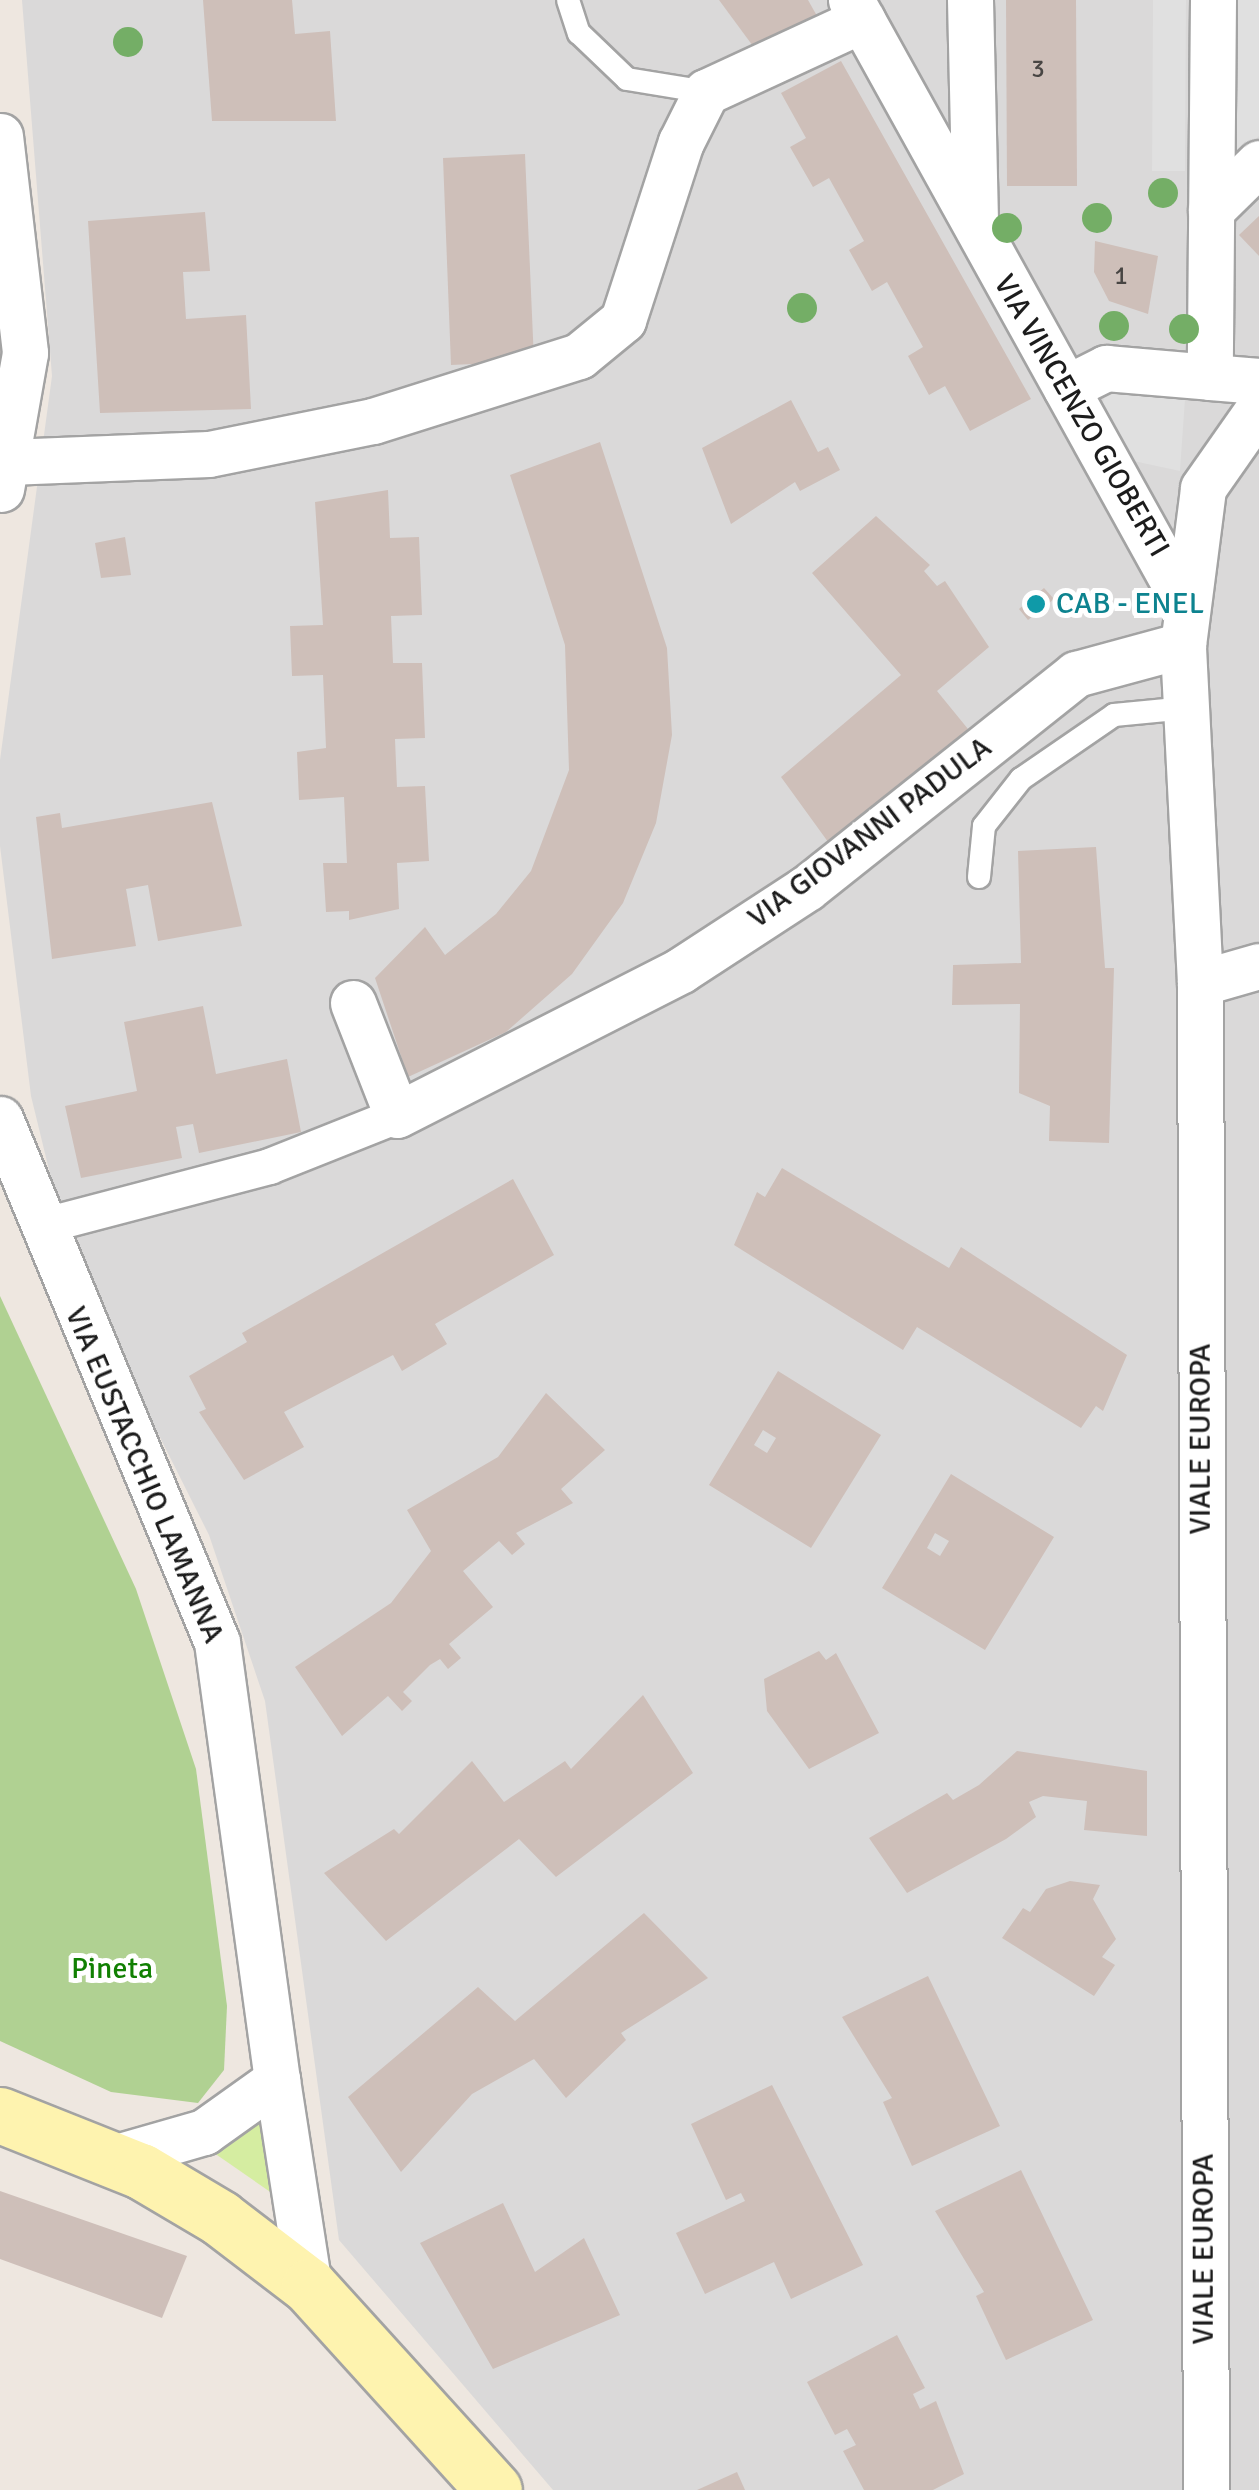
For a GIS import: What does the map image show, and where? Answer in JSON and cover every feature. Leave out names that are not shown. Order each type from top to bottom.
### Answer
[{"type":"main road","points":[[0,2115],[110,2159],[220,2218],[309,2286],[489,2486]]},
{"type":"street","name":"VIA VINCENZO GIOBERTI","points":[[970,0],[976,230]]},
{"type":"street","points":[[1210,377],[1213,0]]},
{"type":"street","points":[[0,136],[24,291],[4,476],[210,454],[373,421],[579,356],[623,320],[670,170],[706,92],[856,10]]},
{"type":"street","name":"VIA VINCENZO GIOBERTI","points":[[856,10],[1066,388],[1184,624]]},
{"type":"street","points":[[1211,210],[1259,162]]},
{"type":"street","points":[[1066,388],[1106,368],[1259,381]]},
{"type":"street","name":"VIALE EUROPA","points":[[1206,2490],[1200,984],[1184,624],[1203,488],[1259,408]]},
{"type":"street","name":"VIA GIOVANNI PADULA","points":[[41,1226],[268,1166],[398,1115],[681,970],[807,888],[1076,674],[1184,624]]},
{"type":"street","points":[[1200,984],[1259,966]]},
{"type":"street","points":[[353,1002],[398,1115]]},
{"type":"street","name":"VIA EUSTACCHIO LAMANNA","points":[[0,1118],[41,1226],[217,1642],[309,2286]]},
{"type":"street","points":[[110,2159],[204,2132],[277,2080]]},
{"type":"lane","points":[[568,0],[579,33],[627,79],[706,92]]},
{"type":"lane","points":[[979,877],[984,826],[1020,779],[1114,715],[1187,708]]},
{"type":"shaded area","points":[[22,0],[1259,0],[1259,2490],[553,2490],[339,2240],[265,1701],[209,1535],[71,1260],[31,1096],[0,846],[0,760],[52,376]]},
{"type":"shaded area","points":[[1153,0],[1186,0],[1185,171],[1152,171]]},
{"type":"shaded area","points":[[1231,0],[1259,0],[1259,136],[1232,162]]},
{"type":"shaded area","points":[[1107,387],[1185,400],[1180,471],[1129,460],[1101,410]]},
{"type":"green space","name":"Pineta","points":[[0,1296],[136,1589],[196,1769],[227,2006],[224,2070],[198,2103],[111,2092],[0,2041]]},
{"type":"green space","points":[[260,2117],[266,2120],[279,2198],[204,2146]]},
{"type":"building","points":[[203,0],[292,0],[295,34],[330,31],[336,121],[212,121]]},
{"type":"building","points":[[719,0],[808,0],[821,23],[761,57]]},
{"type":"building","points":[[1006,0],[1076,0],[1077,186],[1007,186]]},
{"type":"building","points":[[841,61],[1031,399],[970,431],[945,386],[929,395],[908,356],[923,347],[887,282],[872,291],[849,250],[864,241],[829,178],[813,187],[790,147],[806,138],[781,93]]},
{"type":"building","points":[[525,154],[534,361],[451,365],[443,158]]},
{"type":"building","points":[[205,212],[210,271],[183,272],[186,319],[246,315],[251,409],[100,413],[88,221]]},
{"type":"building","points":[[1259,216],[1259,256],[1239,235]]},
{"type":"building","points":[[1095,241],[1158,256],[1148,314],[1109,301],[1094,272]]},
{"type":"building","points":[[791,400],[818,452],[828,447],[840,470],[800,491],[795,482],[731,524],[702,448]]},
{"type":"building","points":[[600,442],[667,648],[672,735],[656,823],[623,903],[572,974],[506,1032],[408,1077],[375,978],[425,927],[445,955],[496,914],[531,871],[569,770],[565,645],[510,475]]},
{"type":"building","points":[[388,490],[390,538],[419,537],[422,615],[391,616],[393,663],[422,663],[425,738],[395,739],[397,787],[425,786],[429,861],[397,863],[399,909],[349,920],[349,911],[326,912],[323,863],[347,863],[344,797],[299,800],[297,752],[326,748],[323,675],[292,676],[290,626],[323,625],[315,502]]},
{"type":"building","points":[[876,516],[930,565],[924,571],[937,586],[945,581],[989,647],[937,691],[968,729],[938,754],[944,760],[831,846],[781,777],[901,675],[812,573]]},
{"type":"building","points":[[125,537],[131,575],[101,578],[95,543]]},
{"type":"building","name":"CAB - ENEL","points":[[1044,588],[1054,599],[1028,620],[1019,609]]},
{"type":"building","points":[[212,802],[242,926],[158,941],[148,885],[126,889],[136,946],[52,959],[36,817],[60,813],[62,828]]},
{"type":"building","points":[[1096,847],[1105,968],[1114,968],[1109,1143],[1049,1141],[1050,1106],[1019,1093],[1020,1004],[952,1005],[953,965],[1021,963],[1018,851]]},
{"type":"building","points":[[203,1006],[216,1074],[287,1059],[301,1132],[199,1153],[193,1124],[176,1127],[182,1158],[81,1178],[65,1106],[137,1091],[124,1022]]},
{"type":"building","points":[[782,1168],[949,1268],[961,1247],[1127,1355],[1103,1411],[1096,1406],[1081,1428],[917,1327],[903,1350],[734,1245],[757,1192],[765,1197]]},
{"type":"building","points":[[513,1179],[554,1255],[435,1324],[447,1344],[402,1371],[393,1355],[284,1412],[304,1447],[244,1480],[199,1412],[206,1409],[189,1376],[247,1342],[242,1333]]},
{"type":"building","points":[[778,1371],[881,1435],[811,1548],[709,1485]],"holes":[[[763,1430],[776,1438],[767,1453],[754,1445]]]},
{"type":"building","points":[[546,1393],[605,1450],[561,1489],[573,1503],[516,1533],[525,1544],[512,1555],[499,1541],[463,1571],[493,1607],[449,1644],[461,1658],[448,1669],[440,1659],[430,1665],[403,1692],[412,1701],[402,1711],[388,1696],[342,1736],[295,1667],[391,1603],[431,1551],[407,1510],[498,1457]]},
{"type":"building","points":[[951,1474],[1054,1537],[985,1650],[882,1588]],"holes":[[[935,1533],[949,1541],[940,1556],[927,1548]]]},
{"type":"building","points":[[819,1651],[826,1660],[836,1653],[879,1733],[809,1769],[767,1711],[764,1679]]},
{"type":"building","points":[[643,1695],[693,1773],[556,1877],[519,1839],[386,1941],[324,1873],[394,1829],[399,1834],[472,1761],[504,1802],[565,1761],[571,1769]]},
{"type":"building","points":[[1017,1751],[1147,1771],[1147,1836],[1084,1830],[1087,1801],[1043,1796],[1029,1802],[1036,1817],[1006,1839],[907,1893],[869,1838],[947,1793],[953,1800],[979,1785]]},
{"type":"building","points":[[1070,1881],[1100,1885],[1093,1899],[1116,1939],[1102,1957],[1115,1965],[1094,1996],[1002,1938],[1023,1908],[1030,1912],[1046,1889]]},
{"type":"building","points":[[644,1913],[708,1978],[621,2033],[626,2040],[566,2098],[534,2059],[472,2094],[401,2172],[348,2097],[478,1987],[515,2021]]},
{"type":"building","points":[[928,1976],[1000,2126],[912,2166],[883,2102],[892,2098],[842,2017]]},
{"type":"building","points":[[772,2085],[863,2265],[791,2299],[774,2262],[705,2294],[676,2233],[745,2201],[741,2193],[726,2200],[691,2124]]},
{"type":"building","points":[[1021,2170],[1093,2320],[1006,2360],[976,2296],[984,2292],[935,2211]]},
{"type":"building","points":[[0,2191],[187,2256],[162,2318],[0,2259]]},
{"type":"building","points":[[503,2203],[535,2272],[584,2238],[620,2315],[493,2369],[420,2243]]},
{"type":"building","points":[[897,2335],[925,2388],[913,2394],[920,2409],[936,2401],[964,2474],[933,2490],[864,2490],[843,2451],[856,2445],[847,2429],[835,2435],[807,2382]]},
{"type":"building","points":[[737,2472],[745,2490],[697,2490]]},
{"type":"place","name":"CAB - ENEL","points":[[1036,604]]}]
